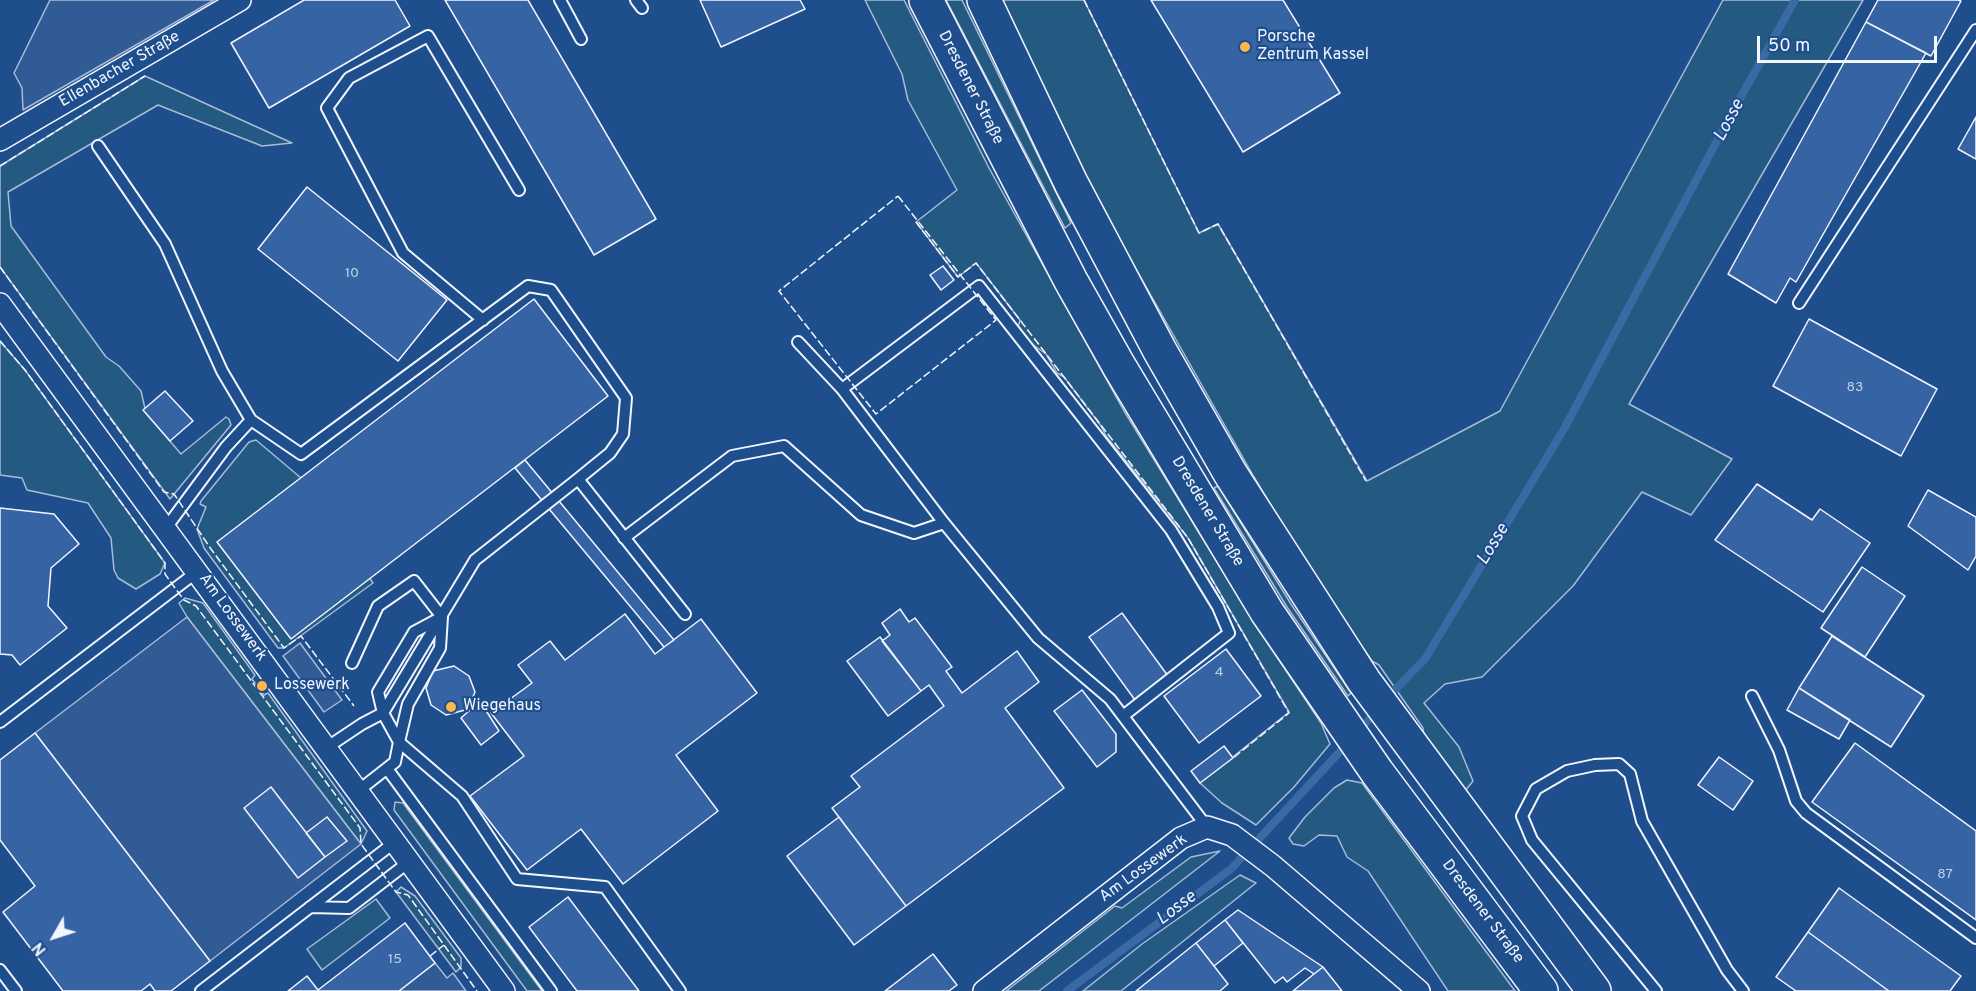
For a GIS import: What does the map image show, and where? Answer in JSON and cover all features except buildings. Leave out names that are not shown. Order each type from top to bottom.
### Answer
[{"type":"main road","name":"Dresdener Straße","points":[[926,0],[1006,159],[1119,366],[1267,612],[1377,772],[1541,991]]},
{"type":"main road","points":[[984,0],[1071,183],[1160,351],[1230,473],[1364,681],[1594,991]]},
{"type":"street","name":"Ellenbacher Straße","points":[[0,140],[240,0]]},
{"type":"street","name":"Am Lossewerk","points":[[0,304],[504,991]]},
{"type":"street","name":"Am Lossewerk","points":[[984,991],[1181,838],[1207,827],[1232,834],[1273,866],[1419,991]]},
{"type":"lane","points":[[560,0],[581,39]]},
{"type":"lane","points":[[1799,303],[1976,30]]},
{"type":"lane","points":[[483,320],[403,253],[327,108],[349,78],[428,36],[519,190]]},
{"type":"lane","points":[[98,146],[165,244],[222,371],[251,420],[301,454],[528,286],[551,290],[626,398],[622,434],[610,453],[475,560],[383,713],[326,748]]},
{"type":"lane","points":[[842,389],[980,286],[1171,530],[1218,607],[1228,633],[1123,716]]},
{"type":"lane","points":[[798,342],[842,389],[944,523],[1038,638],[1110,699],[1207,827]]},
{"type":"lane","points":[[166,528],[226,447],[251,420]]},
{"type":"lane","points":[[624,538],[732,456],[784,446],[861,515],[914,533],[944,523]]},
{"type":"lane","points":[[578,479],[685,615]]},
{"type":"lane","points":[[0,722],[198,571]]},
{"type":"lane","points":[[352,663],[378,606],[414,581],[442,617],[440,648],[408,704],[395,762],[388,770],[358,791]]},
{"type":"lane","points":[[442,617],[414,632],[378,692],[383,713],[399,742],[462,796],[517,879],[605,887],[680,991]]},
{"type":"lane","points":[[1752,696],[1779,750],[1796,801],[1806,813],[1976,938]]},
{"type":"lane","points":[[1656,991],[1532,840],[1522,816],[1536,789],[1567,771],[1595,765],[1619,764],[1630,774],[1642,821],[1727,970],[1743,991]]},
{"type":"lane","points":[[388,770],[551,991]]},
{"type":"lane","points":[[201,991],[395,842]]},
{"type":"lane","points":[[310,907],[349,908],[410,861]]},
{"type":"lane","points":[[0,970],[16,991]]},
{"type":"shaded area","points":[[50,0],[214,0],[23,110],[22,88],[14,73]]},
{"type":"shaded area","points":[[865,0],[904,0],[989,168],[1124,411],[1259,630],[1321,723],[1330,744],[1294,787],[1256,825],[1222,803],[1200,783],[1289,712],[1188,538],[1106,436],[1064,377],[1057,373],[1046,354],[1029,342],[1018,327],[1020,320],[976,263],[958,277],[916,222],[957,190],[908,100],[902,74]]},
{"type":"shaded area","points":[[946,0],[962,0],[1071,223],[1065,228]]},
{"type":"shaded area","points":[[1000,0],[1084,0],[1199,233],[1218,224],[1367,481],[1500,411],[1723,0],[1863,0],[1629,404],[1732,459],[1691,515],[1642,492],[1573,586],[1482,677],[1445,684],[1424,703],[1459,747],[1473,781],[1465,791],[1424,736],[1423,728],[1379,665],[1372,661],[1311,572],[1254,477],[1120,241],[1053,111]]},
{"type":"shaded area","points":[[145,76],[292,143],[262,146],[158,105],[8,192],[11,226],[106,357],[119,366],[141,391],[146,413],[181,454],[226,417],[229,419],[231,425],[170,499],[0,267],[0,166]]},
{"type":"shaded area","points":[[0,341],[25,370],[165,563],[160,574],[136,589],[118,578],[114,570],[111,538],[88,503],[27,490],[22,478],[0,475]]},
{"type":"shaded area","points":[[256,440],[301,478],[373,583],[284,648],[278,648],[204,548],[197,529],[206,507],[200,504],[201,501],[249,442]]},
{"type":"shaded area","points":[[1218,486],[1291,604],[1351,693],[1348,696],[1287,607],[1214,488]]},
{"type":"shaded area","points":[[185,598],[203,603],[255,675],[252,679],[264,695],[268,693],[367,831],[361,844],[187,617],[179,603]]},
{"type":"shaded area","points":[[187,617],[361,844],[210,961],[35,733]]},
{"type":"shaded area","points":[[300,643],[342,700],[324,712],[283,656]]},
{"type":"shaded area","points":[[1347,780],[1362,783],[1515,991],[1448,991],[1368,871],[1347,857],[1337,836],[1319,835],[1304,846],[1293,844],[1289,838],[1305,817],[1334,788]]},
{"type":"shaded area","points":[[395,802],[403,803],[542,991],[527,991],[394,810]]},
{"type":"shaded area","points":[[1220,851],[1039,991],[1006,991],[1115,906],[1122,908],[1191,857]]},
{"type":"shaded area","points":[[1240,875],[1256,883],[1121,991],[1083,991],[1142,944]]},
{"type":"shaded area","points":[[401,887],[415,896],[461,958],[461,967],[456,972],[396,892]]},
{"type":"shaded area","points":[[376,899],[390,918],[322,970],[307,949]]},
{"type":"shaded area","points":[[435,963],[447,978],[453,973],[466,991],[399,991]]},
{"type":"waterway","name":"Losse","points":[[1386,699],[1425,659],[1564,429],[1728,120],[1795,0]]},
{"type":"waterway","name":"Losse","points":[[1359,731],[1377,710]]},
{"type":"waterway","name":"Losse","points":[[1067,991],[1231,869],[1347,744]]},
{"type":"fence","points":[[1084,0],[1199,233],[1218,224],[1366,481]]},
{"type":"fence","points":[[0,166],[145,76]]},
{"type":"fence","points":[[898,196],[996,320],[876,414],[779,291],[898,196]]},
{"type":"fence","points":[[916,222],[958,277],[976,263],[1188,538],[1289,713],[1233,758]]},
{"type":"fence","points":[[0,267],[164,492],[174,494],[211,549],[284,648],[301,636],[354,706]]},
{"type":"fence","points":[[0,341],[25,370],[165,563],[165,574],[175,588],[184,600],[196,606],[360,828],[361,844],[396,892],[408,895],[477,991]]},
{"type":"fence","points":[[430,956],[444,945]]},
{"type":"place","name":"Porsche Zentrum Kassel","points":[[1245,47]]},
{"type":"place","name":"Lossewerk","points":[[262,686]]},
{"type":"place","name":"Wiegehaus","points":[[451,707]]}]
